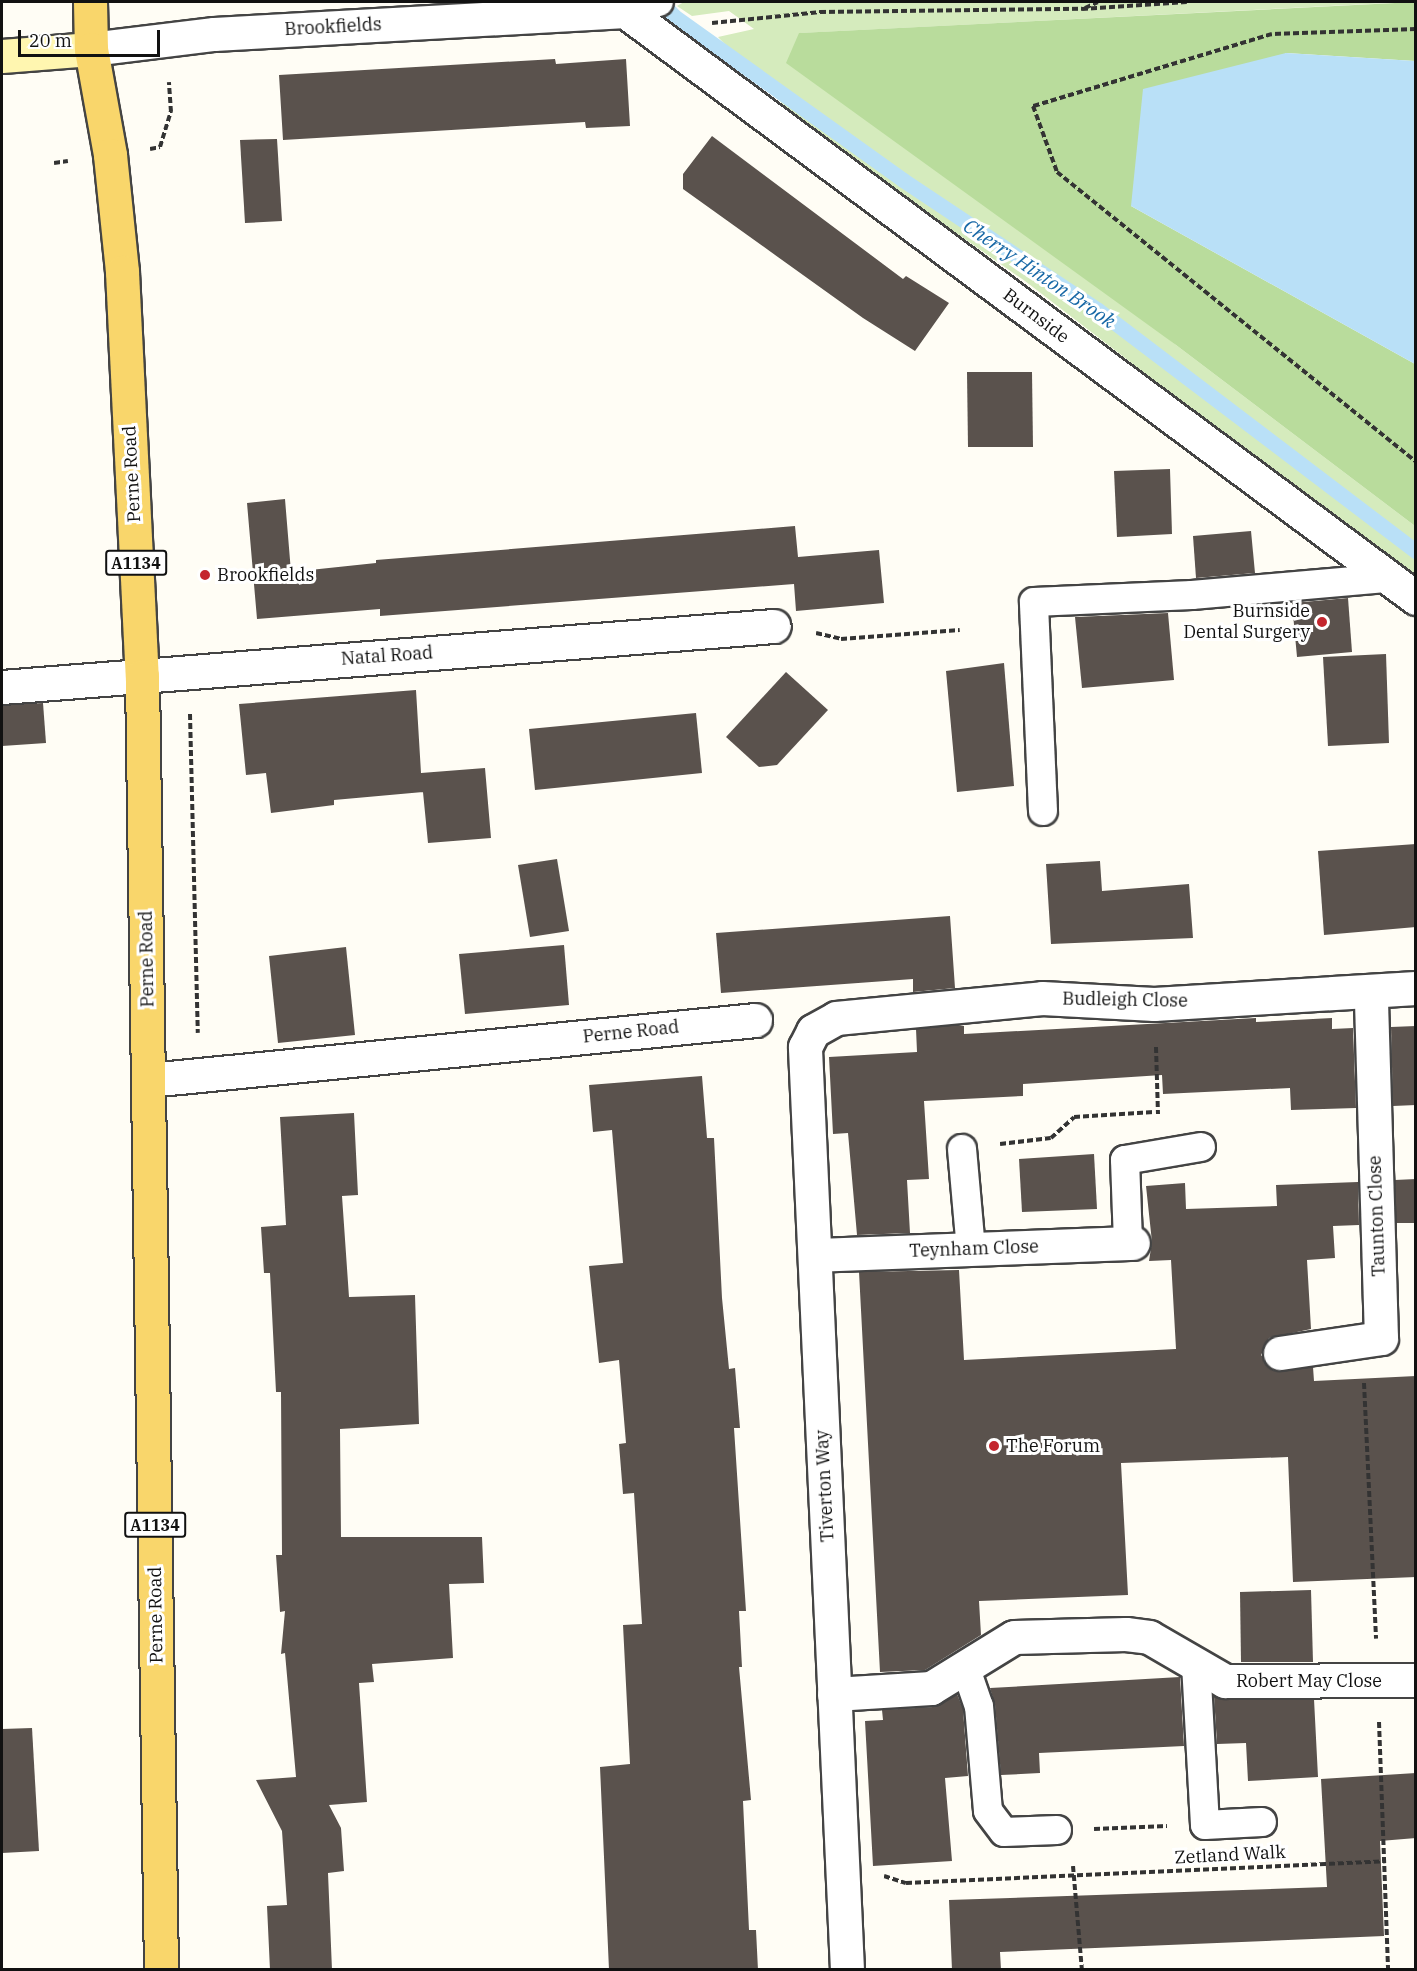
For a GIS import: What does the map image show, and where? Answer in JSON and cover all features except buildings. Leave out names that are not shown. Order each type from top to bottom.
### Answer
[{"type":"main road","name":"A1134","points":[[90,2],[91,49]]},
{"type":"main road","name":"Perne Road","points":[[91,49],[110,155],[122,272],[142,676],[161,1970]]},
{"type":"street","name":"Brookfields","points":[[2,56],[91,49],[214,34],[649,13]]},
{"type":"street","name":"Burnside","points":[[649,13],[1416,598]]},
{"type":"street","name":"Natal Road","points":[[2,687],[774,626]]},
{"type":"street","name":"Budleigh Close","points":[[836,1018],[1042,998],[1154,1004],[1416,988]]},
{"type":"street","name":"Taunton Close","points":[[1280,1353],[1381,1338],[1371,992]]},
{"type":"street","name":"Tiverton Way","points":[[836,1018],[813,1030],[805,1047],[847,1970]]},
{"type":"street","name":"Perne Road","points":[[149,1080],[755,1020]]},
{"type":"street","name":"Teynham Close","points":[[815,1256],[1131,1242]]},
{"type":"street","name":"Robert May Close","points":[[834,1694],[931,1688],[966,1669],[990,1649],[1014,1637],[1126,1634],[1149,1637],[1225,1681],[1416,1680]]},
{"type":"lane","points":[[1043,811],[1034,602],[1192,596],[1388,578]]},
{"type":"lane","points":[[1131,1242],[1125,1160],[1201,1147]]},
{"type":"lane","points":[[962,1149],[971,1249]]},
{"type":"lane","points":[[1196,1664],[1205,1825],[1262,1822]]},
{"type":"lane","points":[[966,1669],[979,1706],[988,1811],[1004,1832],[1057,1830]]},
{"type":"path","points":[[1082,9],[1098,2]]},
{"type":"path","points":[[732,18],[820,12],[1082,9],[1187,2]]},
{"type":"path","points":[[1416,29],[1272,34],[1033,106],[1057,172],[1416,462]]},
{"type":"path","points":[[774,626],[841,639],[960,630]]},
{"type":"path","points":[[189,671],[200,1076]]},
{"type":"path","points":[[1154,1004],[1162,1153]]},
{"type":"path","points":[[962,1149],[1051,1138],[1074,1117],[1158,1112]]},
{"type":"path","points":[[1057,1830],[1205,1825]]},
{"type":"path","name":"Zetland Walk","points":[[842,1878],[880,1875],[906,1883],[1076,1877],[1385,1861]]},
{"type":"path","points":[[1076,1877],[1082,1970]]},
{"type":"green space","points":[[684,2],[1409,2],[800,33],[1176,345],[1415,526],[1415,581],[1025,281],[808,130],[718,37],[754,29],[729,11],[692,16],[677,6]]},
{"type":"green space","points":[[1415,2],[1415,61],[1286,53],[1131,206],[1415,364],[1415,526],[1176,345],[786,63],[799,33]]},
{"type":"water","points":[[1286,53],[1415,61],[1415,364],[1131,206],[1143,89]]},
{"type":"waterway","name":"Cherry Hinton Brook","points":[[661,2],[674,16],[903,180],[1098,310],[1416,551]]},
{"type":"place","name":"Brookfields","points":[[205,575]]},
{"type":"place","name":"Burnside Dental Surgery","points":[[1322,622]]},
{"type":"place","name":"The Forum","points":[[994,1446]]}]
